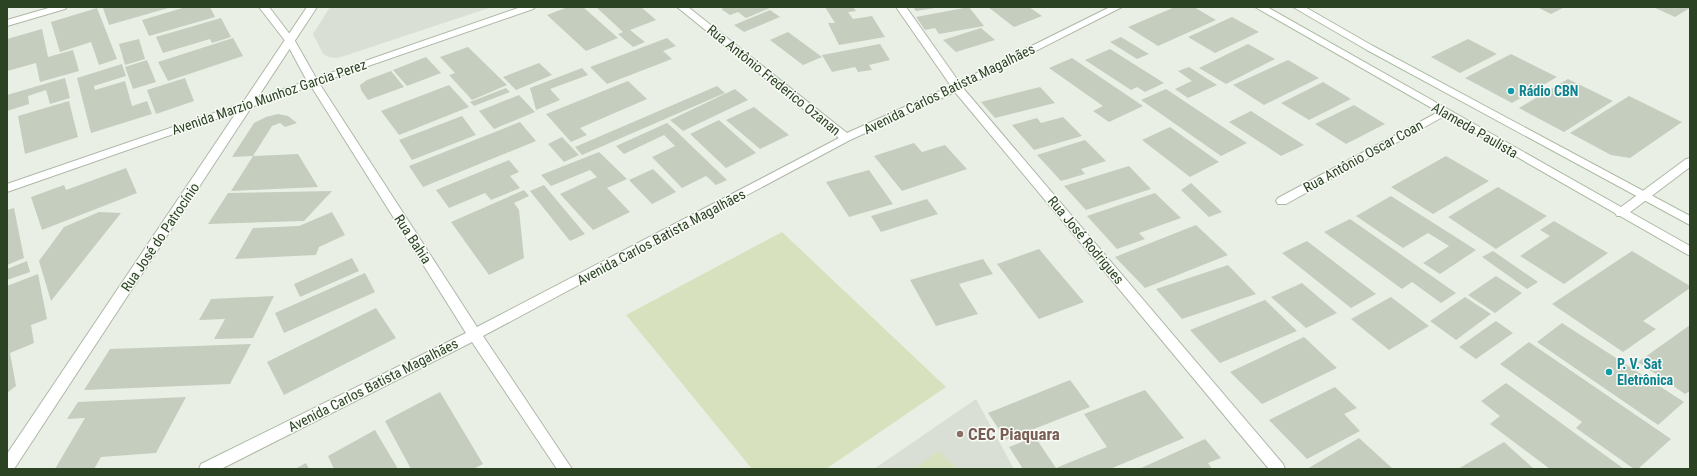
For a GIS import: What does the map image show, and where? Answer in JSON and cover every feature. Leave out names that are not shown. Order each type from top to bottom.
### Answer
[{"type":"street","points":[[7,23],[62,7]]},
{"type":"street","name":"Rua Bahia","points":[[264,7],[290,41],[313,82],[474,334],[565,469]]},
{"type":"street","name":"Rua José do Patrocínio","points":[[7,467],[312,7]]},
{"type":"street","name":"Avenida Marzio Munhoz Garcia Perez","points":[[7,188],[530,7]]},
{"type":"street","name":"Rua Antônio Frederico Ozanan","points":[[682,7],[846,138]]},
{"type":"street","name":"Rua José Rodrigues","points":[[901,7],[957,87],[1278,469]]},
{"type":"street","name":"Avenida Carlos Batista Magalhães","points":[[206,469],[507,318],[846,138],[957,87],[1117,7]]},
{"type":"street","name":"Alameda Paulista","points":[[1260,7],[1690,252]]},
{"type":"street","name":"Alameda Paulista","points":[[1298,7],[1370,48],[1690,221]]},
{"type":"street","name":"Rua Antônio Oscar Coan","points":[[1282,201],[1444,112]]},
{"type":"street","points":[[1621,213],[1690,162]]},
{"type":"shaded area","points":[[330,7],[492,7],[338,58],[329,57],[323,54],[313,34]]},
{"type":"shaded area","name":"CEC Piaquara","points":[[976,399],[1014,469],[874,469]]},
{"type":"green space","points":[[782,232],[946,387],[826,469],[752,469],[626,315]]},
{"type":"green space","points":[[939,451],[957,469],[914,469]]},
{"type":"building","points":[[172,7],[109,25],[103,8]]},
{"type":"building","points":[[186,7],[210,7],[215,17],[149,36],[142,20]]},
{"type":"building","points":[[568,7],[583,7],[618,38],[586,51],[547,15]]},
{"type":"building","points":[[596,7],[641,7],[656,20],[630,30],[645,42],[633,47],[618,34],[623,32]]},
{"type":"building","points":[[726,7],[772,7],[746,18],[738,12],[730,15],[721,9]]},
{"type":"building","points":[[825,7],[853,7],[856,11],[848,12],[853,19],[872,16],[885,37],[839,45],[828,23],[835,23]]},
{"type":"building","points":[[913,7],[934,7],[935,8],[916,11]]},
{"type":"building","points":[[969,7],[984,26],[939,34],[935,28],[925,30],[916,17]]},
{"type":"building","points":[[988,7],[1029,7],[1042,16],[1014,27]]},
{"type":"building","points":[[1175,7],[1194,7],[1216,20],[1158,46],[1128,27]]},
{"type":"building","points":[[1537,7],[1565,7],[1551,14]]},
{"type":"building","points":[[1653,7],[1690,7],[1690,8],[1675,17]]},
{"type":"building","points":[[97,8],[117,59],[99,65],[91,42],[60,52],[51,22]]},
{"type":"building","points":[[770,10],[780,17],[744,32],[734,25]]},
{"type":"building","points":[[1232,17],[1259,32],[1215,53],[1188,37]]},
{"type":"building","points":[[221,18],[231,37],[212,43],[210,39],[163,53],[156,37]]},
{"type":"building","points":[[981,28],[995,40],[956,52],[943,40]]},
{"type":"building","points":[[42,29],[48,57],[73,50],[79,71],[40,82],[36,63],[7,71],[7,39]]},
{"type":"building","points":[[788,32],[822,57],[803,65],[770,40]]},
{"type":"building","points":[[1121,37],[1149,54],[1137,59],[1110,42]]},
{"type":"building","points":[[233,38],[243,56],[168,81],[158,62]]},
{"type":"building","points":[[667,38],[676,46],[663,51],[672,59],[607,84],[590,67]]},
{"type":"building","points":[[139,39],[145,59],[125,65],[119,44]]},
{"type":"building","points":[[1468,39],[1497,54],[1460,73],[1431,57]]},
{"type":"building","points":[[880,44],[890,60],[869,65],[872,70],[858,72],[855,67],[832,72],[822,55]]},
{"type":"building","points":[[1248,44],[1275,59],[1226,84],[1199,68]]},
{"type":"building","points":[[468,47],[507,85],[472,100],[449,75],[455,73],[440,57]]},
{"type":"building","points":[[1110,49],[1164,83],[1145,92],[1137,87],[1131,90],[1085,60]]},
{"type":"building","name":"Rádio CBN","points":[[1511,54],[1557,77],[1512,103],[1465,78]]},
{"type":"building","points":[[426,57],[441,73],[407,86],[393,70]]},
{"type":"building","points":[[1072,58],[1143,106],[1109,122],[1093,111],[1103,106],[1049,68]]},
{"type":"building","points":[[147,60],[156,82],[133,89],[125,67]]},
{"type":"building","points":[[1288,60],[1319,78],[1264,105],[1233,85]]},
{"type":"building","points":[[539,63],[552,75],[516,90],[503,77]]},
{"type":"building","points":[[122,64],[126,76],[94,86],[95,90],[125,81],[132,106],[147,101],[152,114],[91,133],[77,78]]},
{"type":"building","points":[[1189,67],[1217,85],[1188,98],[1175,89],[1192,81],[1178,71]]},
{"type":"building","points":[[582,68],[588,75],[550,89],[560,100],[536,110],[530,88]]},
{"type":"building","points":[[391,71],[404,87],[368,100],[361,90],[360,85],[367,80]]},
{"type":"building","points":[[65,78],[70,98],[50,104],[46,90],[28,96],[29,104],[7,111],[7,95]]},
{"type":"building","points":[[185,78],[194,101],[156,114],[147,90]]},
{"type":"building","points":[[1568,79],[1613,101],[1564,132],[1519,108]]},
{"type":"building","points":[[628,81],[647,99],[580,128],[587,135],[571,142],[546,114]]},
{"type":"building","points":[[1323,82],[1351,99],[1309,120],[1281,103]]},
{"type":"building","points":[[449,85],[469,107],[399,135],[381,111]]},
{"type":"building","points":[[717,86],[725,93],[582,155],[575,147]]},
{"type":"building","points":[[1040,87],[1055,103],[995,118],[981,102]]},
{"type":"building","points":[[506,88],[510,92],[474,106],[470,102]]},
{"type":"building","points":[[735,89],[748,100],[683,131],[670,120]]},
{"type":"building","points":[[1166,89],[1247,143],[1221,156],[1141,100]]},
{"type":"building","points":[[519,95],[535,112],[494,129],[479,111]]},
{"type":"building","points":[[1629,96],[1682,122],[1630,158],[1611,155],[1570,133]]},
{"type":"building","points":[[69,101],[78,137],[25,154],[18,116]]},
{"type":"building","points":[[1354,105],[1385,124],[1346,144],[1315,124]]},
{"type":"building","points":[[754,107],[789,135],[760,149],[726,120]]},
{"type":"building","points":[[1251,111],[1304,145],[1281,156],[1229,122]]},
{"type":"building","points":[[278,114],[288,116],[297,123],[285,127],[280,123],[272,126],[253,156],[232,157],[254,123],[266,117]]},
{"type":"building","points":[[462,116],[476,135],[412,160],[399,140]]},
{"type":"building","points":[[1063,117],[1082,136],[1034,150],[1012,125],[1037,118],[1041,123]]},
{"type":"building","points":[[719,120],[756,153],[726,168],[690,134]]},
{"type":"building","points":[[520,122],[536,141],[423,187],[409,166]]},
{"type":"building","points":[[667,123],[727,180],[716,185],[706,176],[682,188],[652,157],[675,146],[664,135],[624,154],[616,146]]},
{"type":"building","points":[[1170,127],[1219,162],[1190,177],[1142,140]]},
{"type":"building","points":[[562,137],[579,155],[564,162],[548,144]]},
{"type":"building","points":[[1085,140],[1106,161],[1081,169],[1085,174],[1061,181],[1037,155]]},
{"type":"building","points":[[914,143],[922,152],[945,145],[967,169],[902,191],[874,156]]},
{"type":"building","points":[[599,152],[627,179],[607,188],[630,212],[593,230],[560,194],[597,177],[590,170],[551,186],[541,175]]},
{"type":"building","points":[[298,154],[318,187],[231,191],[253,156]]},
{"type":"building","points":[[1446,156],[1489,181],[1433,214],[1391,187]]},
{"type":"building","points":[[509,160],[519,172],[510,176],[520,188],[491,200],[485,193],[449,208],[436,190]]},
{"type":"building","points":[[1129,166],[1151,189],[1086,210],[1064,186]]},
{"type":"building","points":[[126,168],[137,193],[42,230],[31,197],[64,185],[66,190]]},
{"type":"building","points":[[653,169],[676,192],[652,204],[629,180]]},
{"type":"building","points":[[869,170],[893,204],[849,217],[826,182]]},
{"type":"building","points":[[1191,183],[1222,212],[1209,217],[1181,190]]},
{"type":"building","points":[[544,185],[585,234],[570,241],[530,191]]},
{"type":"building","points":[[1498,187],[1547,216],[1496,249],[1448,217]]},
{"type":"building","points":[[524,190],[529,196],[514,203],[519,210],[524,258],[489,275],[451,222]]},
{"type":"building","points":[[332,191],[304,221],[208,224],[228,193]]},
{"type":"building","points":[[1155,193],[1181,218],[1139,233],[1145,239],[1117,249],[1087,216]]},
{"type":"building","points":[[1391,196],[1476,250],[1440,274],[1423,263],[1449,246],[1428,233],[1403,248],[1356,216]]},
{"type":"building","points":[[927,199],[938,214],[881,232],[871,216]]},
{"type":"building","points":[[14,208],[24,258],[7,265],[7,210]]},
{"type":"building","points":[[99,212],[121,213],[51,301],[39,261],[64,227]]},
{"type":"building","points":[[332,212],[345,235],[319,247],[316,255],[235,259],[253,228],[299,226]]},
{"type":"building","points":[[1350,219],[1456,293],[1441,303],[1412,282],[1402,289],[1324,232]]},
{"type":"building","points":[[1554,221],[1608,253],[1564,284],[1520,256],[1550,236],[1540,230]]},
{"type":"building","points":[[1196,225],[1228,255],[1145,288],[1115,257]]},
{"type":"building","points":[[1307,241],[1376,294],[1351,308],[1282,253]]},
{"type":"building","points":[[1039,249],[1084,302],[1039,319],[997,264]]},
{"type":"building","points":[[1493,251],[1538,282],[1527,289],[1482,257]]},
{"type":"building","points":[[1632,251],[1690,286],[1690,288],[1643,321],[1656,329],[1623,352],[1552,304]]},
{"type":"building","points":[[352,258],[359,271],[300,297],[294,284]]},
{"type":"building","points":[[983,259],[993,274],[959,284],[978,314],[936,326],[910,280]]},
{"type":"building","points":[[27,261],[30,272],[7,280],[7,269]]},
{"type":"building","points":[[1228,265],[1256,294],[1182,319],[1156,289]]},
{"type":"building","points":[[365,273],[375,292],[284,333],[275,313]]},
{"type":"building","points":[[38,274],[47,319],[31,325],[34,343],[10,353],[16,386],[7,393],[7,286]]},
{"type":"building","points":[[1496,276],[1522,293],[1495,313],[1468,295]]},
{"type":"building","points":[[1302,283],[1337,313],[1306,328],[1271,297]]},
{"type":"building","points":[[274,296],[253,338],[214,339],[225,319],[199,320],[211,299]]},
{"type":"building","points":[[1391,297],[1429,326],[1389,350],[1351,319]]},
{"type":"building","points":[[1465,297],[1491,314],[1456,340],[1430,321]]},
{"type":"building","points":[[1265,300],[1297,331],[1220,363],[1190,330]]},
{"type":"building","points":[[376,308],[396,338],[284,395],[267,362]]},
{"type":"building","points":[[1496,321],[1513,333],[1476,359],[1459,347]]},
{"type":"building","name":"P. V. Sat Eletrônica","points":[[1562,323],[1684,402],[1658,425],[1537,342]]},
{"type":"building","points":[[1690,325],[1690,391],[1685,394],[1638,362]]},
{"type":"building","points":[[1304,337],[1337,368],[1262,404],[1230,372]]},
{"type":"building","points":[[1529,342],[1671,439],[1638,469],[1634,469],[1576,428],[1582,422],[1500,364]]},
{"type":"building","points":[[251,344],[230,384],[84,390],[110,349]]},
{"type":"building","points":[[1070,380],[1090,407],[1006,440],[988,413]]},
{"type":"building","points":[[1506,383],[1624,469],[1550,469],[1490,424],[1500,416],[1481,401]]},
{"type":"building","points":[[1335,387],[1357,408],[1344,414],[1360,431],[1307,459],[1269,420]]},
{"type":"building","points":[[1145,390],[1184,438],[1110,469],[1023,469],[1009,447],[1035,437],[1056,468],[1107,447],[1084,414]]},
{"type":"building","points":[[440,392],[483,464],[473,469],[411,469],[385,421]]},
{"type":"building","points":[[186,397],[156,453],[101,457],[94,469],[55,469],[85,418],[67,419],[78,402]]},
{"type":"building","points":[[375,430],[398,469],[334,469],[328,456]]},
{"type":"building","points":[[1359,438],[1393,469],[1307,469]]},
{"type":"building","points":[[1205,439],[1221,458],[1208,463],[1212,469],[1139,469]]},
{"type":"building","points":[[1504,442],[1534,469],[1458,469]]},
{"type":"building","points":[[306,463],[309,469],[295,469]]},
{"type":"place","name":"Rádio CBN","points":[[1511,91]]},
{"type":"place","name":"P. V. Sat Eletrônica","points":[[1609,372]]},
{"type":"place","name":"CEC Piaquara","points":[[960,434]]}]
